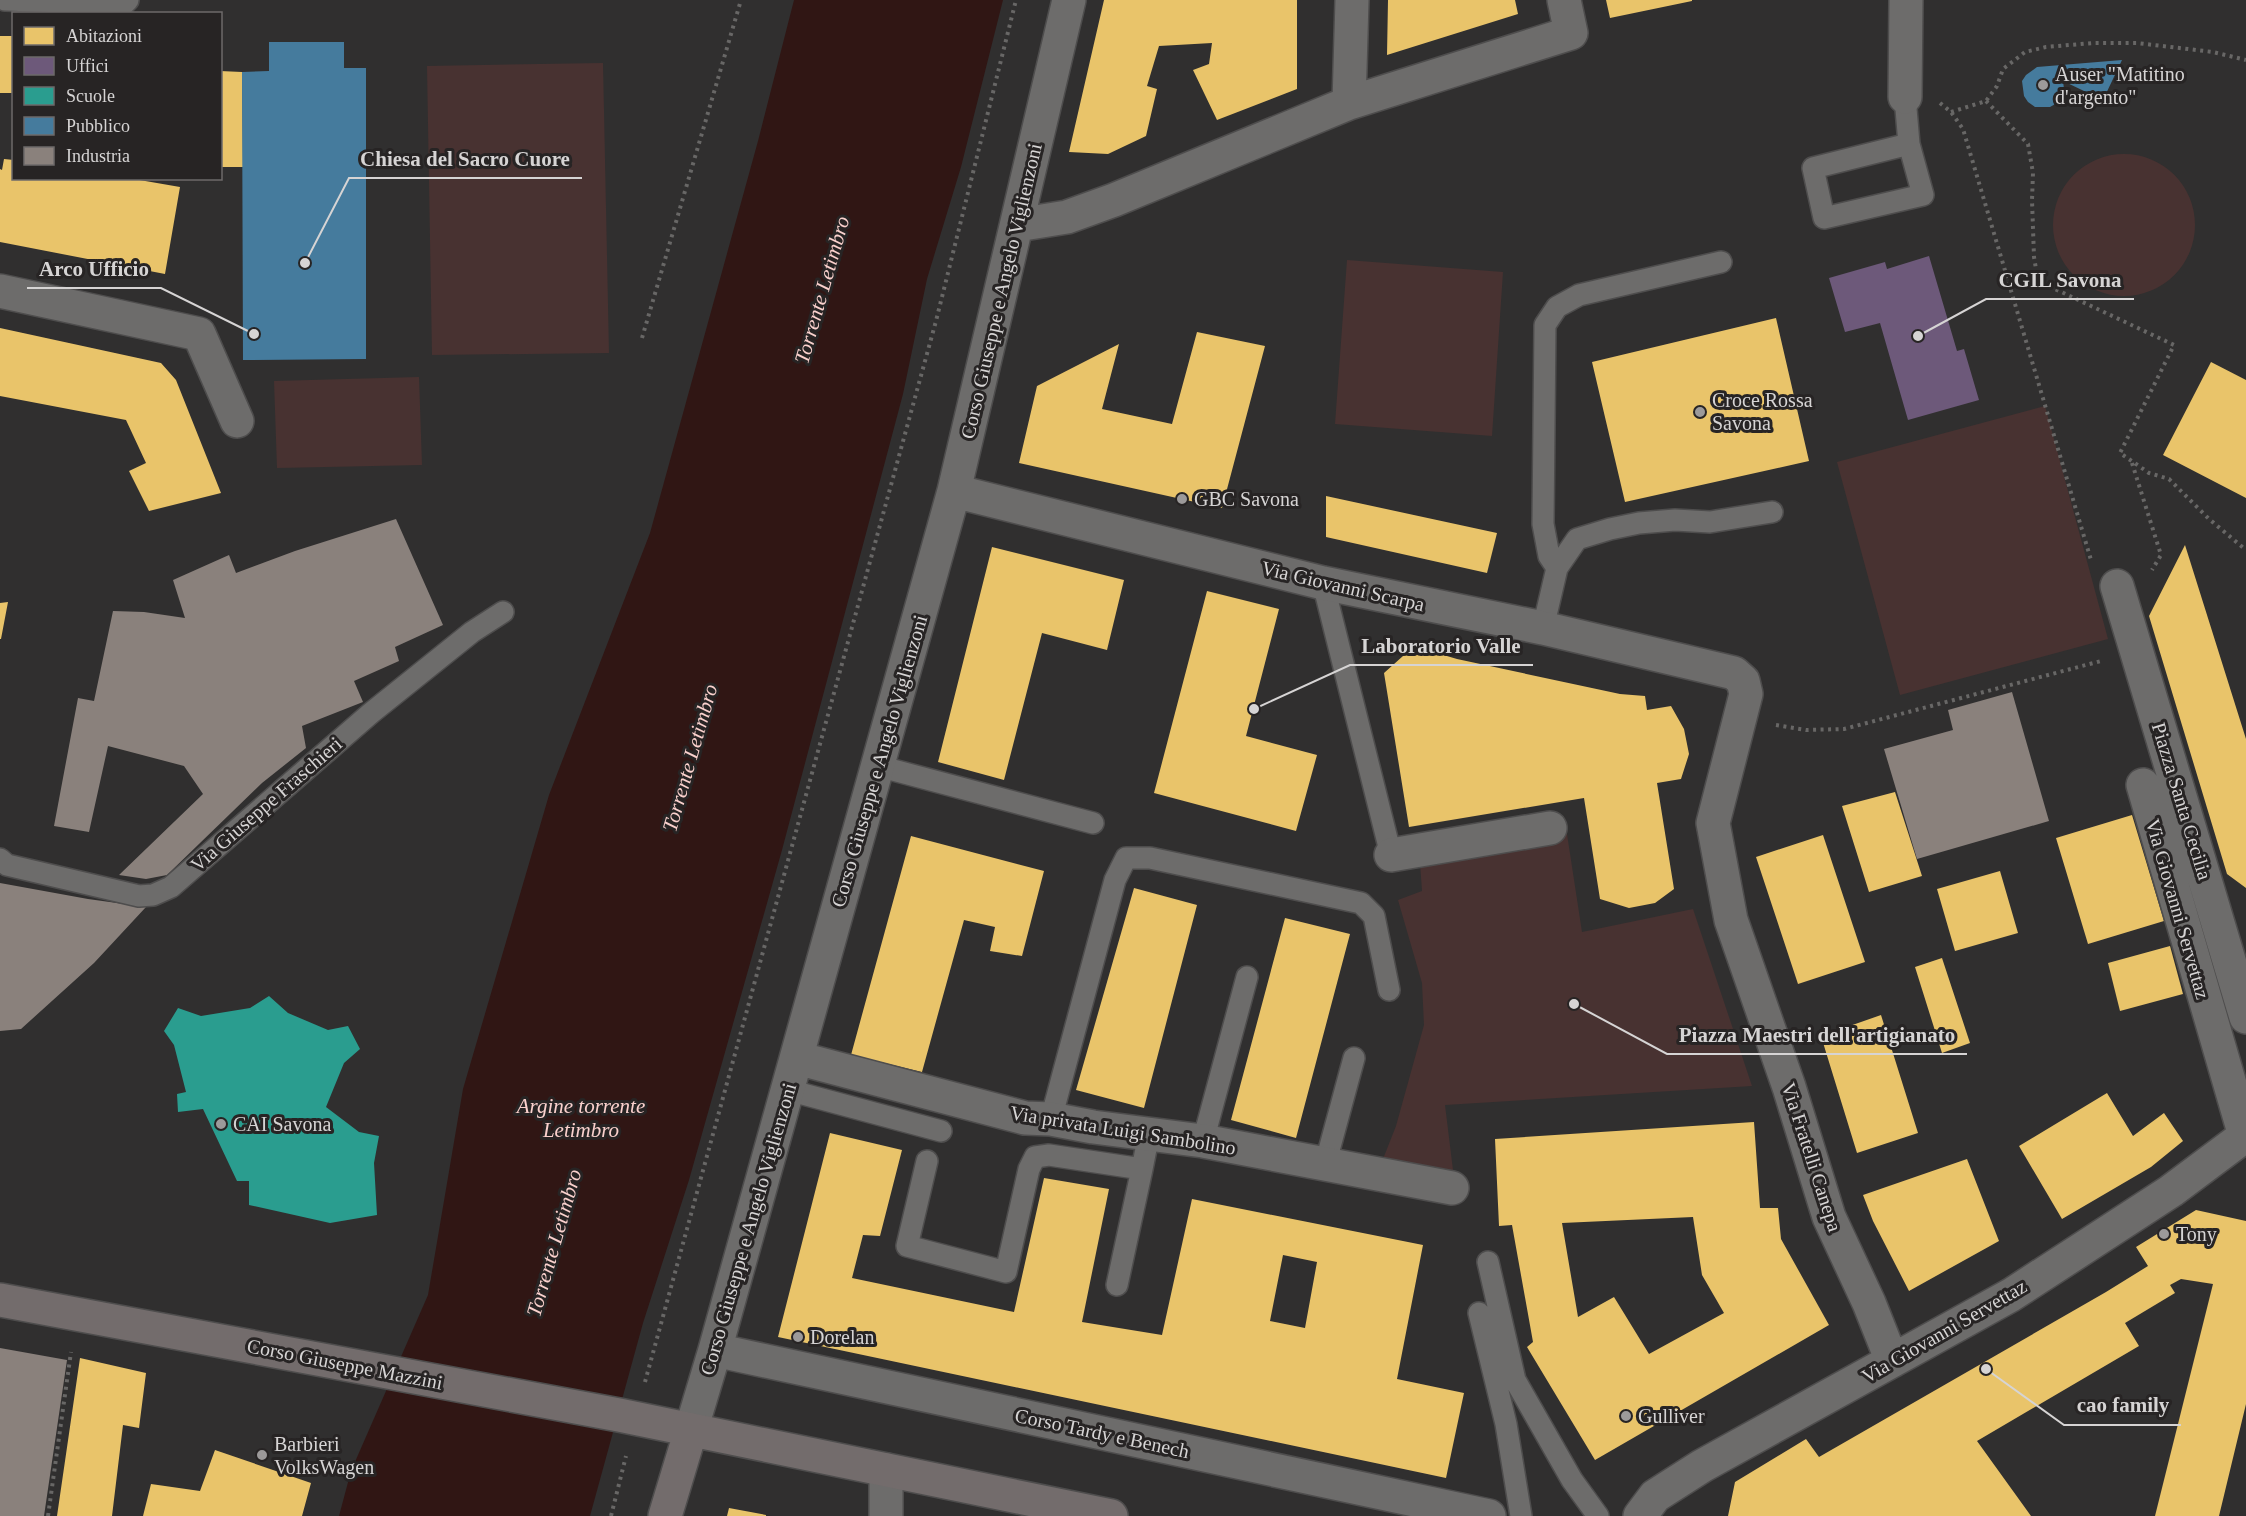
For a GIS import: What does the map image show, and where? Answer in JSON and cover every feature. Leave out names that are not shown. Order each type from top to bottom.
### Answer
[{"type":"main road","name":"Corso Giuseppe Mazzini","points":[[0,1300],[691,1430]]},
{"type":"main road","points":[[691,1430],[1111,1516]]},
{"type":"main road","name":"Corso Giuseppe e Angelo Viglienzoni","points":[[665,1516],[691,1430]]},
{"type":"street","name":"Corso Giuseppe e Angelo Viglienzoni","points":[[691,1430],[954,491],[1069,0]]},
{"type":"street","points":[[1349,103],[1352,0]]},
{"type":"street","points":[[1017,225],[1077,214],[1349,103],[1571,33],[1564,0]]},
{"type":"street","points":[[1905,97],[1906,0]]},
{"type":"street","points":[[0,291],[199,334],[237,421]]},
{"type":"street","name":"Via Giovanni Scarpa","points":[[954,491],[1323,583],[1543,628],[1734,673]]},
{"type":"street","name":"Piazza Santa Cecilia","points":[[2117,586],[2246,1017]]},
{"type":"street","name":"Via Fratelli Canepa","points":[[1734,673],[1743,681],[1746,694],[1713,823],[1731,920],[1789,1087],[1829,1217],[1869,1303],[1892,1361]]},
{"type":"street","name":"Via Giovanni Servettaz","points":[[1640,1516],[1655,1496],[1702,1466],[2011,1295],[2171,1191],[2245,1136],[2143,785]]},
{"type":"street","points":[[1391,855],[1550,828]]},
{"type":"street","name":"Via privata Luigi Sambolino","points":[[797,1058],[1025,1118],[1051,1119],[1093,1127],[1203,1141],[1452,1188]]},
{"type":"street","name":"Corso Tardy e Benech","points":[[715,1350],[1489,1516]]},
{"type":"street","points":[[886,1470],[886,1516]]},
{"type":"lane","points":[[5,0],[124,4],[128,0]]},
{"type":"lane","points":[[1905,97],[1910,144],[1923,195],[1824,218],[1814,168],[1910,144]]},
{"type":"lane","points":[[1557,568],[1549,556],[1543,524],[1545,325],[1557,307],[1579,295],[1721,262]]},
{"type":"lane","points":[[1543,628],[1557,568],[1577,539],[1610,529],[1675,519],[1710,522],[1772,512]]},
{"type":"lane","points":[[1323,583],[1391,855]]},
{"type":"lane","name":"Via Giuseppe Fraschieri","points":[[0,859],[7,865],[139,896],[153,895],[171,887],[371,713],[472,632],[503,612]]},
{"type":"lane","points":[[878,766],[1093,823]]},
{"type":"lane","points":[[1051,1119],[1115,880],[1126,858],[1150,858],[1361,903],[1374,916],[1389,990]]},
{"type":"lane","points":[[1203,1141],[1248,977]]},
{"type":"lane","points":[[1325,1165],[1354,1058]]},
{"type":"lane","points":[[788,1090],[941,1131]]},
{"type":"lane","points":[[1117,1285],[1149,1134]]},
{"type":"lane","points":[[927,1161],[907,1246],[1006,1272],[1029,1169],[1035,1157],[1049,1155],[1142,1169]]},
{"type":"lane","points":[[1488,1262],[1515,1380],[1572,1480],[1598,1516]]},
{"type":"lane","points":[[1479,1313],[1506,1424],[1521,1516]]},
{"type":"path","points":[[642,338],[741,0]]},
{"type":"path","points":[[610,1516],[627,1417],[936,321],[1016,0]]},
{"type":"path","points":[[1951,112],[1986,101],[1997,86],[2003,69],[2025,52],[2065,44],[2137,43],[2213,52],[2246,60]]},
{"type":"path","points":[[1905,97],[1938,101],[1951,112],[1963,129],[2097,580],[2140,593],[2161,555],[2132,463]]},
{"type":"path","points":[[1986,101],[2028,144],[2033,173],[2034,247],[2038,281],[2174,345],[2120,453],[2149,473],[2169,479],[2209,519],[2246,550]]},
{"type":"path","points":[[1739,720],[1806,730],[1844,729],[2137,651]]},
{"type":"path","points":[[48,1516],[77,1313]]},
{"type":"shaded area","points":[[603,63],[609,353],[432,355],[427,66]]},
{"type":"shaded area","points":[[2124,154],[2151,159],[2175,174],[2190,198],[2195,225],[2190,252],[2175,276],[2151,291],[2124,296],[2097,291],[2073,276],[2058,252],[2053,225],[2058,198],[2073,174],[2097,159]]},
{"type":"shaded area","points":[[1347,260],[1503,272],[1492,436],[1335,424]]},
{"type":"shaded area","points":[[419,377],[422,465],[277,468],[274,381]]},
{"type":"shaded area","points":[[2045,406],[2108,639],[1900,695],[1837,462]]},
{"type":"shaded area","points":[[1567,834],[1582,932],[1693,909],[1752,1086],[1445,1105],[1453,1170],[1383,1159],[1396,1126],[1424,1025],[1422,983],[1398,900],[1422,891],[1420,863]]},
{"type":"water","name":"Argine torrente Letimbro","points":[[794,0],[1003,0],[961,167],[927,279],[903,394],[782,850],[689,1180],[643,1323],[590,1516],[339,1516],[351,1471],[428,1295],[463,1089],[549,795],[650,533],[758,141]]},
{"type":"building: Abitazioni","points":[[1104,0],[1297,0],[1297,89],[1217,120],[1193,70],[1209,64],[1212,43],[1159,46],[1147,86],[1157,89],[1146,136],[1108,154],[1069,152]]},
{"type":"building: Abitazioni","points":[[1388,0],[1515,0],[1518,14],[1387,55]]},
{"type":"building: Abitazioni","points":[[1606,0],[1692,0],[1692,1],[1610,18]]},
{"type":"building: Abitazioni","points":[[0,36],[12,36],[12,93],[0,93]]},
{"type":"building: Abitazioni","points":[[222,71],[242,72],[243,167],[222,167]]},
{"type":"building: Abitazioni","points":[[4,159],[12,160],[12,180],[140,180],[180,187],[165,274],[0,242],[0,169],[2,170]]},
{"type":"building: Abitazioni","name":"Croce Rossa Savona","points":[[1776,318],[1809,461],[1625,502],[1592,362]]},
{"type":"building: Abitazioni","points":[[0,328],[161,363],[176,380],[221,493],[149,511],[129,471],[146,463],[126,420],[0,396]]},
{"type":"building: Abitazioni","points":[[1197,332],[1265,346],[1222,508],[1019,463],[1037,386],[1119,344],[1102,409],[1172,424]]},
{"type":"building: Abitazioni","points":[[2211,362],[2246,380],[2246,498],[2163,455]]},
{"type":"building: Abitazioni","points":[[1326,496],[1497,533],[1487,573],[1326,537]]},
{"type":"building: Abitazioni","points":[[2185,545],[2246,739],[2246,888],[2227,874],[2149,616]]},
{"type":"building: Abitazioni","points":[[992,547],[1124,580],[1107,650],[1042,633],[1004,780],[938,762]]},
{"type":"building: Abitazioni","points":[[1207,591],[1279,609],[1246,736],[1317,755],[1296,831],[1154,793]]},
{"type":"building: Abitazioni","points":[[8,602],[1,639],[0,639],[0,603]]},
{"type":"building: Abitazioni","points":[[1430,651],[1457,659],[1620,694],[1645,696],[1647,710],[1671,706],[1684,729],[1689,754],[1681,779],[1657,783],[1674,889],[1655,903],[1629,908],[1600,899],[1584,798],[1409,827],[1384,673],[1403,656]]},
{"type":"building: Abitazioni","points":[[1895,792],[1922,876],[1869,892],[1842,806]]},
{"type":"building: Abitazioni","points":[[2132,815],[2164,921],[2088,944],[2056,838]]},
{"type":"building: Abitazioni","points":[[1823,835],[1865,962],[1798,984],[1756,857]]},
{"type":"building: Abitazioni","points":[[911,836],[1044,871],[1022,956],[990,951],[995,927],[964,920],[922,1072],[851,1055]]},
{"type":"building: Abitazioni","points":[[2000,871],[2018,933],[1955,951],[1937,889]]},
{"type":"building: Abitazioni","points":[[1134,888],[1197,905],[1144,1108],[1076,1090]]},
{"type":"building: Abitazioni","points":[[1285,918],[1350,934],[1296,1138],[1231,1120]]},
{"type":"building: Abitazioni","points":[[2170,946],[2183,994],[2120,1011],[2108,963]]},
{"type":"building: Abitazioni","points":[[1942,958],[1970,1043],[1942,1053],[1915,967]]},
{"type":"building: Abitazioni","points":[[1881,1015],[1918,1133],[1857,1153],[1821,1036]]},
{"type":"building: Abitazioni","points":[[2107,1093],[2133,1136],[2164,1113],[2183,1141],[2151,1167],[2062,1219],[2019,1146]]},
{"type":"building: Abitazioni","points":[[1754,1122],[1760,1208],[1778,1208],[1781,1239],[1829,1325],[1595,1460],[1527,1347],[1533,1342],[1512,1225],[1499,1226],[1495,1139]],"holes":[[[1693,1217],[1702,1275],[1724,1313],[1649,1354],[1614,1297],[1578,1317],[1562,1223]]]},
{"type":"building: Abitazioni","points":[[830,1133],[902,1150],[880,1236],[863,1235],[852,1278],[1014,1312],[1044,1178],[1109,1189],[1082,1322],[1162,1335],[1192,1199],[1423,1245],[1397,1379],[1464,1393],[1446,1478],[778,1337]],"holes":[[[1283,1255],[1317,1262],[1305,1328],[1270,1321]]]},
{"type":"building: Abitazioni","points":[[1967,1159],[1999,1241],[1909,1291],[1873,1221],[1863,1195]]},
{"type":"building: Abitazioni","points":[[2196,1210],[2246,1221],[2246,1404],[2219,1516],[2155,1516],[2213,1284],[2181,1279],[2170,1285],[2175,1293],[2125,1323],[2139,1346],[1977,1441],[2031,1516],[1728,1516],[1735,1482],[1806,1439],[1819,1457],[2106,1292],[2148,1266],[2136,1247]]},
{"type":"building: Abitazioni","points":[[80,1358],[146,1373],[139,1428],[123,1425],[112,1516],[57,1516]]},
{"type":"building: Abitazioni","points":[[215,1450],[311,1483],[302,1516],[143,1516],[151,1484],[200,1491]]},
{"type":"building: Abitazioni","points":[[729,1508],[766,1515],[766,1516],[727,1516]]},
{"type":"building: Uffici","points":[[1929,256],[1957,351],[1964,349],[1979,400],[1908,420],[1880,323],[1845,332],[1829,278],[1885,262],[1887,269]]},
{"type":"building: Scuole","points":[[269,996],[288,1013],[328,1030],[348,1026],[360,1049],[344,1063],[326,1107],[359,1132],[379,1136],[374,1163],[377,1215],[330,1223],[249,1205],[249,1181],[237,1181],[203,1109],[178,1112],[177,1094],[186,1092],[174,1045],[164,1031],[178,1008],[201,1016],[250,1008]]},
{"type":"building: Pubblico","points":[[269,42],[344,42],[344,68],[366,68],[366,359],[243,360],[242,72],[269,71]]},
{"type":"building: Pubblico","name":"Auser \"Matitino d'argento\"","points":[[2122,60],[2103,100],[2063,81],[2062,96],[2050,107],[2035,107],[2024,96],[2022,81],[2037,67]]},
{"type":"building: Industria","points":[[396,519],[443,625],[395,647],[399,661],[354,681],[363,702],[302,726],[306,748],[262,783],[167,875],[146,879],[119,875],[203,794],[184,766],[108,746],[89,832],[54,826],[78,698],[94,701],[113,611],[144,612],[185,618],[173,580],[229,555],[236,573],[295,551]]},
{"type":"building: Industria","points":[[2012,692],[2049,821],[1917,859],[1884,749],[1953,730],[1948,710]]},
{"type":"building: Industria","points":[[0,883],[146,907],[94,963],[21,1029],[0,1031]]},
{"type":"building: Industria","points":[[0,1348],[67,1360],[44,1516],[0,1516]]},
{"type":"place","name":"Auser \"Matitino d'argento\"","points":[[2043,85]]},
{"type":"place","name":"Chiesa del Sacro Cuore","points":[[305,263]]},
{"type":"place","name":"Arco Ufficio","points":[[254,334]]},
{"type":"place","name":"CGIL Savona","points":[[1918,336]]},
{"type":"place","name":"Croce Rossa Savona","points":[[1700,412]]},
{"type":"place","name":"GBC Savona","points":[[1182,499]]},
{"type":"place","name":"Laboratorio Valle","points":[[1254,709]]},
{"type":"place","name":"Piazza Maestri dell'artigianato","points":[[1574,1004]]},
{"type":"place","name":"CAI Savona","points":[[221,1124]]},
{"type":"place","name":"Tony","points":[[2164,1234]]},
{"type":"place","name":"Dorelan","points":[[798,1337]]},
{"type":"place","name":"cao family","points":[[1986,1369]]},
{"type":"place","name":"Gulliver","points":[[1626,1416]]},
{"type":"place","name":"Barbieri VolksWagen","points":[[262,1455]]},
{"type":"water label","name":"Torrente Letimbro","points":[[822,290]]},
{"type":"water label","name":"Torrente Letimbro","points":[[690,758]]},
{"type":"water label","name":"Torrente Letimbro","points":[[554,1243]]}]
